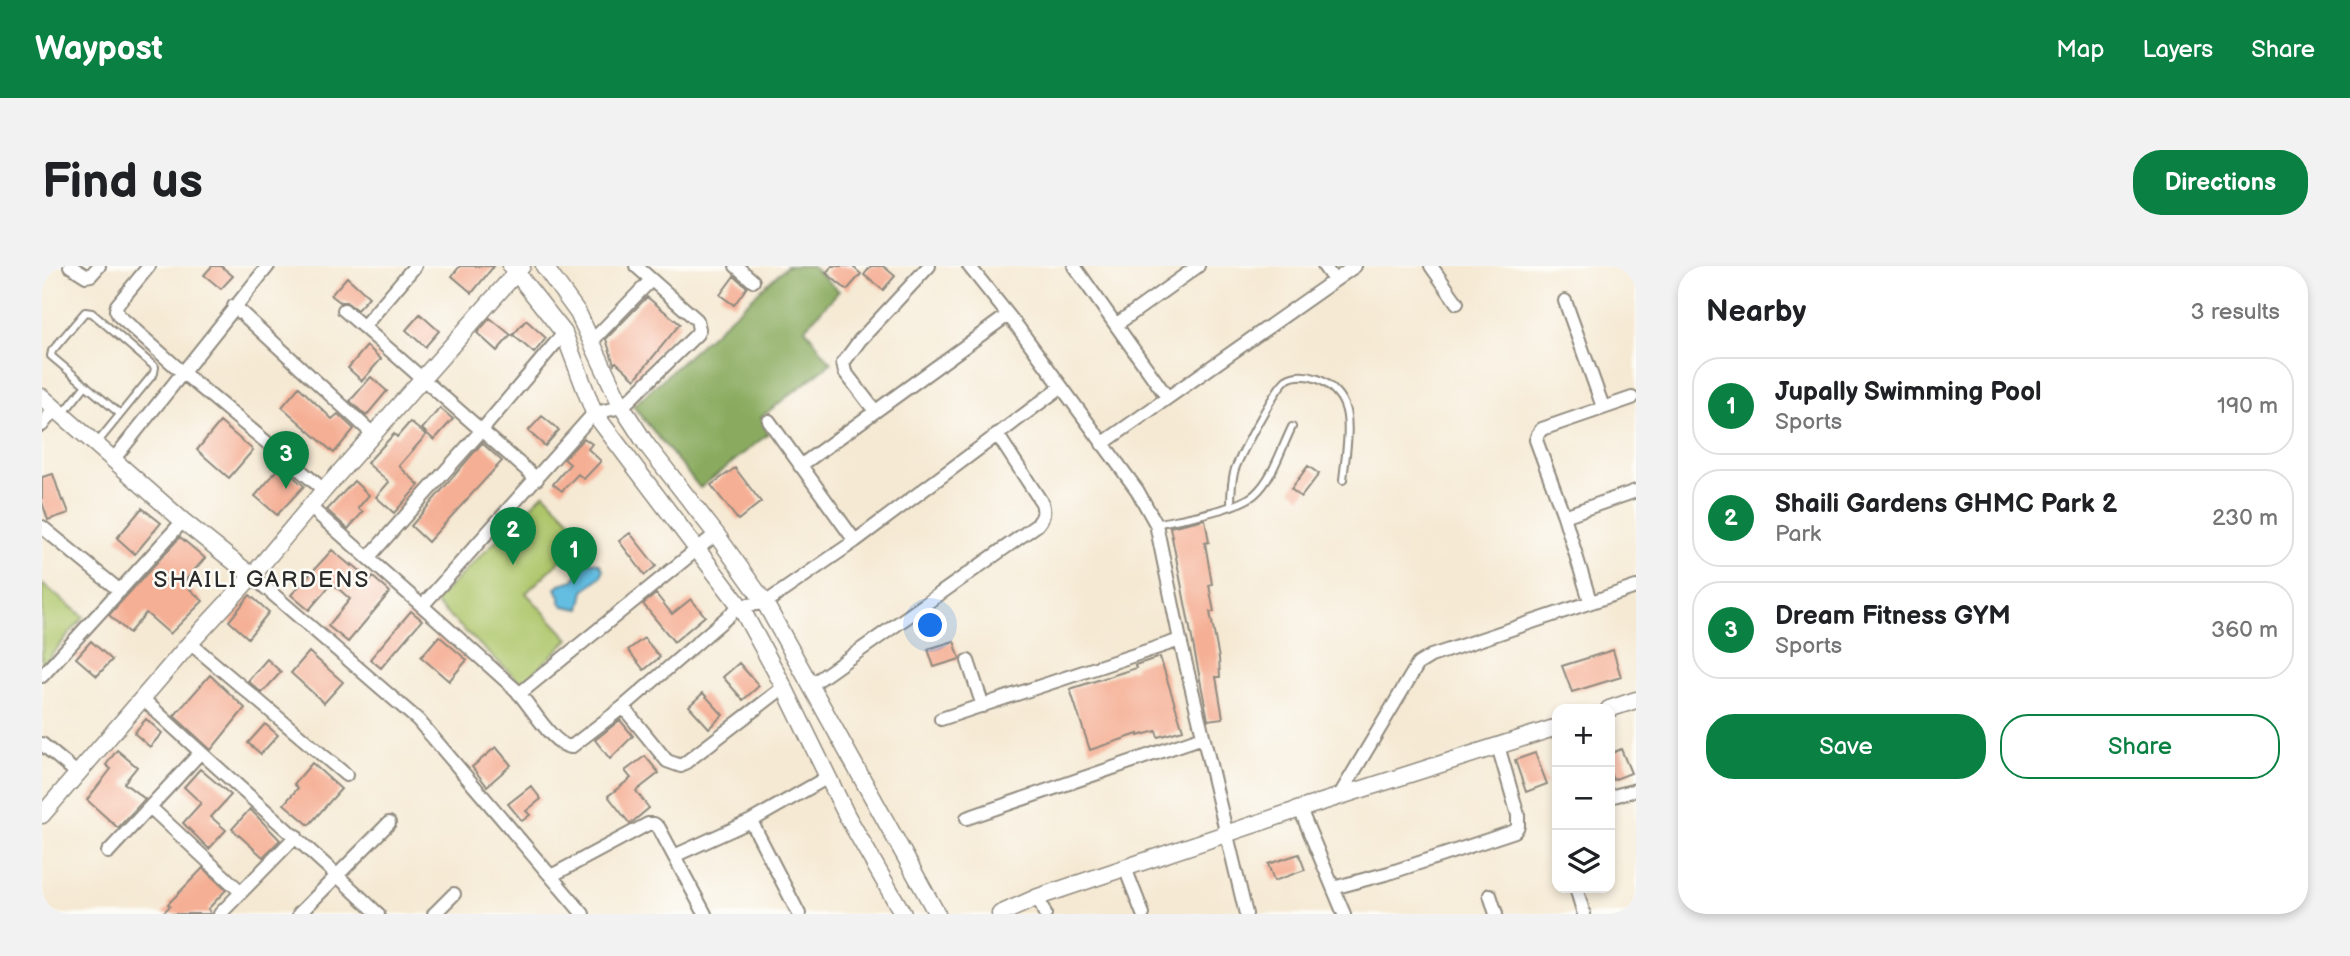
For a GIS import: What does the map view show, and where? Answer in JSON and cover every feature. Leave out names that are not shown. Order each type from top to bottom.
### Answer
[{"type":"street","points":[[71,266],[86,276],[91,275],[99,266]]},
{"type":"street","points":[[149,266],[117,305],[118,316],[324,491]]},
{"type":"street","points":[[113,460],[233,306],[268,266]]},
{"type":"street","points":[[364,326],[415,266]]},
{"type":"street","points":[[544,266],[578,313],[622,407],[646,444],[716,534],[765,603],[937,914]]},
{"type":"street","points":[[423,605],[594,413],[622,407],[699,329],[697,320],[636,266]]},
{"type":"street","points":[[736,266],[753,281]]},
{"type":"street","points":[[875,411],[845,372],[843,363],[860,340],[929,266]]},
{"type":"street","points":[[969,266],[1137,489],[1156,524],[1180,640],[1246,914]]},
{"type":"street","points":[[1074,266],[1167,397]]},
{"type":"street","points":[[1117,324],[1198,266]]},
{"type":"street","points":[[1324,266],[1334,280]]},
{"type":"street","points":[[1102,444],[1355,266]]},
{"type":"street","points":[[1430,266],[1457,303]]},
{"type":"street","points":[[43,813],[190,643],[253,576],[517,268],[564,333],[594,413],[740,606],[828,777],[903,914]]},
{"type":"street","points":[[592,341],[651,280]]},
{"type":"street","points":[[1565,301],[1603,407]]},
{"type":"street","points":[[233,306],[373,434]]},
{"type":"street","points":[[344,310],[537,479]]},
{"type":"street","points":[[800,466],[1008,315]]},
{"type":"street","points":[[368,558],[564,333]]},
{"type":"street","points":[[310,507],[423,605],[519,694],[557,740],[568,747],[579,743],[623,707],[740,606],[765,603],[855,541],[1061,387]]},
{"type":"street","points":[[1590,601],[1564,516],[1537,444],[1538,433],[1542,429],[1632,398]]},
{"type":"street","points":[[42,425],[53,407],[418,720],[583,914]]},
{"type":"street","points":[[769,421],[855,541]]},
{"type":"street","points":[[811,685],[1025,533],[1042,518],[1042,503],[997,434]]},
{"type":"street","points":[[1564,516],[1636,491]]},
{"type":"street","points":[[42,676],[183,521]]},
{"type":"street","points":[[42,527],[120,591]]},
{"type":"street","points":[[519,694],[716,534]]},
{"type":"street","points":[[1338,798],[1418,664],[1431,656],[1636,587]]},
{"type":"street","points":[[941,719],[1180,640]]},
{"type":"street","points":[[190,643],[346,775]]},
{"type":"street","points":[[968,661],[983,706]]},
{"type":"street","points":[[623,707],[667,761],[681,766],[784,687]]},
{"type":"street","points":[[142,698],[200,753],[296,836],[378,914]]},
{"type":"street","points":[[1615,707],[1636,700]]},
{"type":"street","points":[[1000,914],[1038,897],[1300,809],[1552,729]]},
{"type":"street","points":[[967,818],[1203,737]]},
{"type":"street","points":[[42,744],[78,774]]},
{"type":"street","points":[[1333,887],[1388,873],[1515,831],[1518,815],[1498,746]]},
{"type":"street","points":[[108,852],[200,753]]},
{"type":"street","points":[[674,856],[751,821],[828,777]]},
{"type":"street","points":[[1615,796],[1636,790]]},
{"type":"street","points":[[151,808],[241,892]]},
{"type":"street","points":[[1300,809],[1344,914]]},
{"type":"street","points":[[751,821],[799,914]]},
{"type":"street","points":[[299,914],[388,823]]},
{"type":"street","points":[[551,876],[652,824],[659,828],[705,914]]},
{"type":"street","points":[[220,914],[296,836]]},
{"type":"street","points":[[1125,868],[1143,914]]},
{"type":"street","points":[[1578,893],[1584,914]]},
{"type":"street","points":[[434,914],[454,894]]},
{"type":"street","points":[[1490,895],[1496,914]]},
{"type":"street","points":[[1038,897],[1045,914]]},
{"type":"lane","points":[[96,445],[156,370],[92,313],[85,312],[52,351],[51,356],[120,414]]},
{"type":"lane","points":[[145,359],[155,347]]},
{"type":"lane","points":[[1231,506],[1235,470],[1243,453],[1278,390],[1287,379],[1302,375],[1320,380],[1336,391],[1345,405],[1347,421],[1343,480]]},
{"type":"lane","points":[[53,407],[86,385]]},
{"type":"lane","points":[[1156,524],[1248,500],[1265,482],[1292,427]]},
{"type":"green space","points":[[787,266],[812,266],[839,291],[805,328],[831,363],[761,417],[768,434],[700,488],[633,406]]},
{"type":"green space","points":[[544,493],[586,536],[526,593],[569,639],[522,684],[434,602]]},
{"type":"green space","points":[[42,584],[84,617],[42,666]]},
{"type":"water","points":[[587,561],[599,563],[603,569],[602,575],[584,591],[580,609],[564,606],[556,588],[574,580]]},
{"type":"building","points":[[212,266],[221,266],[233,276],[221,289],[204,275]]},
{"type":"building","points":[[460,266],[494,266],[472,293],[452,276]]},
{"type":"building","points":[[832,266],[852,266],[861,274],[847,290],[826,273]]},
{"type":"building","points":[[871,266],[883,266],[895,276],[883,290],[864,275]]},
{"type":"building","points":[[734,276],[747,287],[734,305],[720,295]]},
{"type":"building","points":[[347,277],[369,297],[357,310],[331,295]]},
{"type":"building","points":[[647,297],[680,324],[635,379],[616,362],[614,364],[606,339]]},
{"type":"building","points":[[420,314],[439,331],[425,347],[406,330]]},
{"type":"building","points":[[490,318],[511,335],[497,351],[477,333]]},
{"type":"building","points":[[526,320],[546,338],[534,353],[513,335]]},
{"type":"building","points":[[367,346],[381,359],[362,381],[348,368]]},
{"type":"building","points":[[371,377],[387,391],[366,416],[350,401]]},
{"type":"building","points":[[299,387],[332,419],[338,414],[354,429],[334,453],[282,407]]},
{"type":"building","points":[[440,408],[453,419],[434,440],[422,429]]},
{"type":"building","points":[[542,416],[559,430],[545,446],[528,431]]},
{"type":"building","points":[[220,422],[253,450],[229,478],[197,450]]},
{"type":"building","points":[[410,422],[426,435],[399,466],[419,485],[394,513],[376,497],[389,482],[367,463],[394,434],[397,437]]},
{"type":"building","points":[[584,438],[592,444],[588,449],[601,461],[584,479],[578,474],[562,491],[553,484],[570,464],[564,459]]},
{"type":"building","points":[[482,443],[502,461],[428,542],[411,526]]},
{"type":"building","points":[[281,466],[304,486],[277,515],[255,496]]},
{"type":"building","points":[[1308,466],[1319,474],[1301,497],[1291,489]]},
{"type":"building","points":[[735,468],[761,502],[738,520],[711,485]]},
{"type":"building","points":[[53,474],[69,513],[48,520],[42,502],[42,477]]},
{"type":"building","points":[[354,481],[369,495],[358,508],[363,512],[348,529],[327,510]]},
{"type":"building","points":[[142,508],[161,523],[135,554],[117,538]]},
{"type":"building","points":[[1205,519],[1209,542],[1205,543],[1212,584],[1209,585],[1214,612],[1210,612],[1219,658],[1220,677],[1216,677],[1223,718],[1208,720],[1170,527]]},
{"type":"building","points":[[630,533],[656,566],[645,575],[619,541]]},
{"type":"building","points":[[180,537],[205,558],[183,583],[203,601],[170,634],[146,613],[129,633],[109,615]]},
{"type":"building","points":[[332,550],[371,580],[373,577],[390,592],[348,642],[328,626],[350,599],[332,583],[309,610],[291,595]]},
{"type":"building","points":[[656,594],[672,614],[691,599],[705,616],[674,642],[643,604]]},
{"type":"building","points":[[250,595],[269,612],[248,638],[229,621]]},
{"type":"building","points":[[411,611],[422,620],[381,668],[370,659]]},
{"type":"building","points":[[439,636],[467,660],[449,681],[421,657]]},
{"type":"building","points":[[644,638],[660,657],[644,670],[628,650]]},
{"type":"building","points":[[91,641],[112,660],[97,676],[76,658]]},
{"type":"building","points":[[954,641],[960,659],[934,667],[928,649]]},
{"type":"building","points":[[1613,650],[1621,677],[1572,692],[1562,666]]},
{"type":"building","points":[[309,652],[343,682],[324,703],[291,673]]},
{"type":"building","points":[[1160,657],[1183,730],[1158,737],[1156,731],[1138,734],[1090,750],[1070,689],[1136,668],[1135,665]]},
{"type":"building","points":[[267,659],[281,672],[262,693],[248,681]]},
{"type":"building","points":[[739,663],[759,686],[743,700],[723,677]]},
{"type":"building","points":[[210,675],[245,708],[211,750],[174,716]]},
{"type":"building","points":[[703,693],[723,715],[709,728],[689,706]]},
{"type":"building","points":[[146,719],[162,733],[150,747],[134,733]]},
{"type":"building","points":[[620,720],[633,736],[610,759],[595,740]]},
{"type":"building","points":[[265,724],[278,735],[261,754],[248,743]]},
{"type":"building","points":[[496,747],[511,765],[487,786],[472,767]]},
{"type":"building","points":[[1621,749],[1631,773],[1615,779],[1615,767],[1615,752]]},
{"type":"building","points":[[117,750],[137,767],[124,783],[145,799],[118,828],[87,800],[111,769],[106,765]]},
{"type":"building","points":[[1535,753],[1547,784],[1526,792],[1515,760]]},
{"type":"building","points":[[645,756],[659,773],[636,791],[649,808],[630,824],[608,796],[631,778],[625,771]]},
{"type":"building","points":[[312,763],[341,789],[309,825],[284,804],[298,788],[294,784]]},
{"type":"building","points":[[200,769],[231,795],[211,817],[226,830],[209,849],[183,823],[201,803],[184,787]]},
{"type":"building","points":[[531,786],[541,799],[526,811],[530,815],[522,821],[508,804]]},
{"type":"building","points":[[250,809],[280,840],[263,857],[232,829]]},
{"type":"building","points":[[1299,854],[1305,870],[1274,881],[1268,864]]},
{"type":"building","points":[[203,868],[226,890],[208,909],[211,914],[162,914],[170,906],[168,904]]},
{"type":"place","name":"Dream Fitness GYM","points":[[286,489]]},
{"type":"place","name":"Shaili Gardens GHMC Park 2","points":[[513,565]]},
{"type":"place","name":"Jupally Swimming Pool","points":[[574,585]]},
{"type":"district","name":"SHAILI GARDENS","points":[[262,580]]}]
